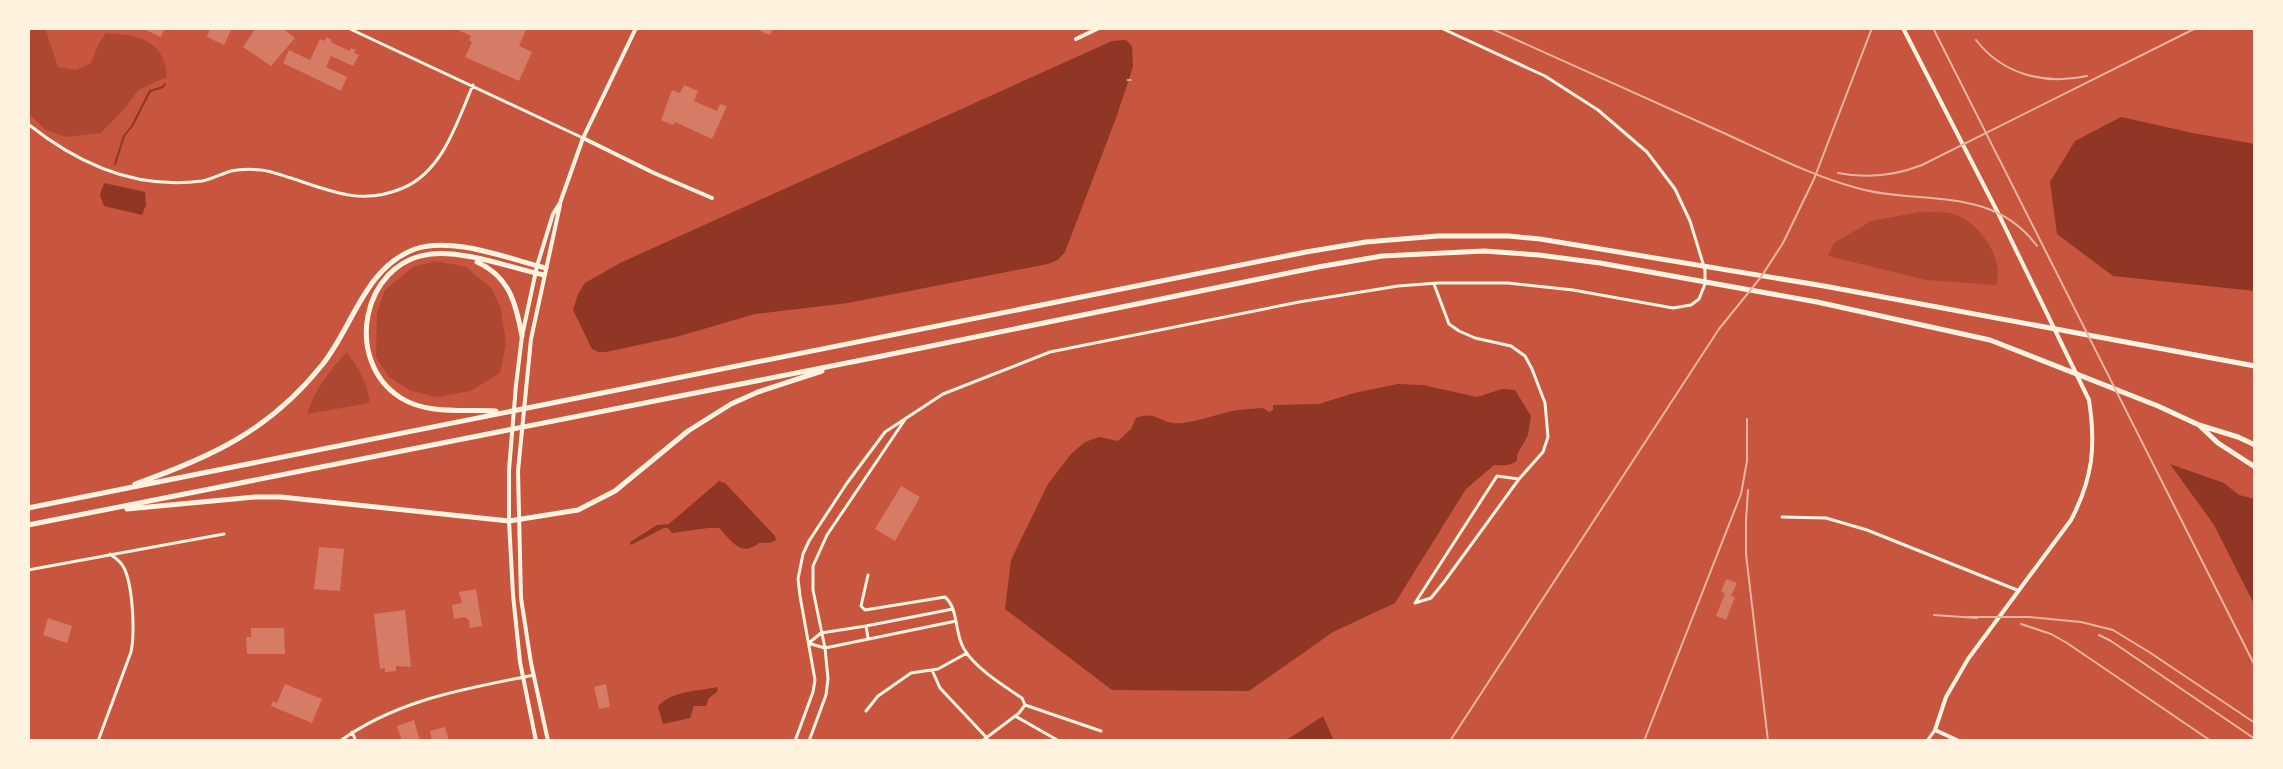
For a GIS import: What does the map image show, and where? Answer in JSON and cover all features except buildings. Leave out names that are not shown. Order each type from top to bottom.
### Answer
[{"type":"highway","points":[[28,508],[1366,242],[1438,236],[1509,236],[1577,243],[2255,364]]},
{"type":"highway","points":[[116,491],[211,455],[246,436],[279,411],[324,364],[379,273],[405,254],[426,246],[454,246],[536,269]]},
{"type":"highway","points":[[28,525],[1382,256],[1484,251],[1566,258],[1683,278],[1817,302],[1990,340],[2255,445]]},
{"type":"highway","points":[[505,412],[433,409],[402,398],[377,374],[369,357],[366,322],[374,295],[384,280],[411,259],[435,254],[461,256],[545,271]]},
{"type":"highway","points":[[461,256],[481,263],[507,286],[516,304],[522,336]]},
{"type":"highway","points":[[106,510],[281,497],[509,521],[578,510],[615,491],[688,431],[731,404],[854,361]]},
{"type":"highway","points":[[2199,425],[2218,443],[2255,467]]},
{"type":"main road","points":[[536,741],[523,677],[513,595],[509,521],[509,470],[522,336],[536,269],[553,214],[560,203],[583,138],[636,28]]},
{"type":"main road","points":[[1076,39],[1099,28]]},
{"type":"main road","points":[[1903,28],[2089,400],[2094,445],[2088,484],[2071,520],[1968,659],[1946,697],[1935,730],[1959,741]]},
{"type":"main road","points":[[583,138],[712,198]]},
{"type":"main road","points":[[548,741],[521,598],[519,451],[531,339],[560,203]]},
{"type":"street","points":[[348,28],[583,138]]},
{"type":"street","points":[[795,741],[815,680],[798,579],[803,554],[868,452],[885,432],[943,394],[1050,352],[1374,289],[1508,283],[1681,308],[1699,299],[1705,284],[1705,270],[1690,221],[1670,180],[1647,152],[1598,110],[1545,76],[1441,28]]},
{"type":"street","points":[[28,124],[50,142],[86,163],[116,175],[152,182],[181,183],[206,181],[234,170],[264,170],[349,196],[376,198],[405,188],[425,175],[449,141],[473,85]]},
{"type":"street","points":[[1434,284],[1449,324],[1475,338],[1511,346],[1525,356],[1545,403],[1548,437],[1543,452],[1519,479],[1431,598],[1415,603],[1497,476],[1519,479]]},
{"type":"street","points":[[809,741],[826,695],[828,679],[812,578],[818,552],[908,415]]},
{"type":"street","points":[[1782,517],[1826,518],[1867,530],[2017,590]]},
{"type":"street","points":[[28,570],[224,534]]},
{"type":"street","points":[[98,741],[134,640],[128,580],[121,562],[110,554]]},
{"type":"street","points":[[868,575],[861,606],[865,610],[945,597],[951,602],[959,639],[967,653],[1022,698],[1025,705],[1101,731]]},
{"type":"street","points":[[809,643],[821,633],[953,609]]},
{"type":"street","points":[[809,643],[825,648],[956,621]]},
{"type":"street","points":[[866,626],[868,638]]},
{"type":"street","points":[[866,711],[878,696],[911,673],[932,670],[967,653]]},
{"type":"street","points":[[932,670],[940,688],[987,738]]},
{"type":"street","points":[[340,741],[396,710],[437,695],[534,675]]},
{"type":"street","points":[[982,741],[1025,705]]},
{"type":"street","points":[[1015,716],[1059,741]]},
{"type":"street","points":[[1927,741],[1935,730]]},
{"type":"street","points":[[352,732],[356,741]]},
{"type":"shaded area","points":[[28,28],[45,28],[58,67],[76,70],[91,63],[106,33],[139,38],[155,47],[161,55],[167,77],[138,90],[101,133],[66,137],[46,130],[28,113]]},
{"type":"shaded area","points":[[1126,40],[1132,46],[1133,67],[1065,252],[1058,260],[848,303],[755,314],[676,337],[606,352],[592,349],[573,310],[585,283],[620,263],[1112,41]]},
{"type":"shaded area","points":[[2121,117],[2255,144],[2255,291],[2113,276],[2057,234],[2050,182],[2075,141]]},
{"type":"shaded area","points":[[104,183],[145,192],[146,205],[142,215],[104,206],[100,195]]},
{"type":"shaded area","points":[[1920,212],[1949,213],[1972,224],[1988,242],[1993,253],[1997,264],[1996,285],[1926,280],[1828,256],[1834,243],[1871,221]]},
{"type":"shaded area","points":[[436,261],[466,267],[492,289],[501,309],[506,343],[500,373],[470,391],[437,397],[411,391],[389,377],[376,357],[377,313],[385,290],[413,267]]},
{"type":"shaded area","points":[[347,352],[362,376],[370,403],[307,414],[323,381]]},
{"type":"shaded area","points":[[1398,384],[1423,385],[1477,397],[1502,389],[1515,390],[1531,416],[1528,435],[1517,460],[1509,465],[1494,465],[1466,489],[1395,603],[1333,632],[1249,691],[1112,690],[1005,609],[1011,560],[1048,484],[1071,454],[1085,442],[1099,437],[1118,441],[1131,429],[1136,418],[1142,416],[1184,423],[1239,410],[1263,408],[1269,412],[1273,410],[1273,405],[1319,404]]},
{"type":"shaded area","points":[[2170,464],[2224,483],[2239,495],[2255,499],[2255,606],[2214,525]]},
{"type":"shaded area","points":[[719,481],[725,483],[776,540],[747,549],[737,546],[719,528],[672,533],[664,528],[631,545],[630,542],[657,525],[669,524]]},
{"type":"shaded area","points":[[718,687],[706,706],[694,706],[690,718],[663,724],[658,707],[663,702],[685,692]]},
{"type":"shaded area","points":[[1323,716],[1334,741],[1285,741]]},
{"type":"waterway","points":[[115,164],[124,136],[150,91],[165,84]]},
{"type":"railway","points":[[1490,28],[1821,176],[1857,188],[1953,200],[1998,213],[2019,226],[2037,246]]},
{"type":"railway","points":[[1450,741],[1719,329],[1761,277],[1783,243],[1814,179],[1872,28]]},
{"type":"railway","points":[[1933,28],[2255,666]]},
{"type":"railway","points":[[1838,173],[1881,175],[1922,165],[2196,28]]},
{"type":"railway","points":[[1976,40],[1999,62],[2026,74],[2056,79],[2087,76]]},
{"type":"railway","points":[[1644,741],[1741,494],[1747,461],[1747,419]]},
{"type":"railway","points":[[1748,490],[1746,554],[1768,741]]},
{"type":"railway","points":[[1934,615],[1977,618]]},
{"type":"railway","points":[[1967,617],[2029,617],[2081,622],[2113,630],[2255,723]]},
{"type":"railway","points":[[2021,624],[2067,643],[2211,741]]},
{"type":"railway","points":[[2099,635],[2255,739]]}]
